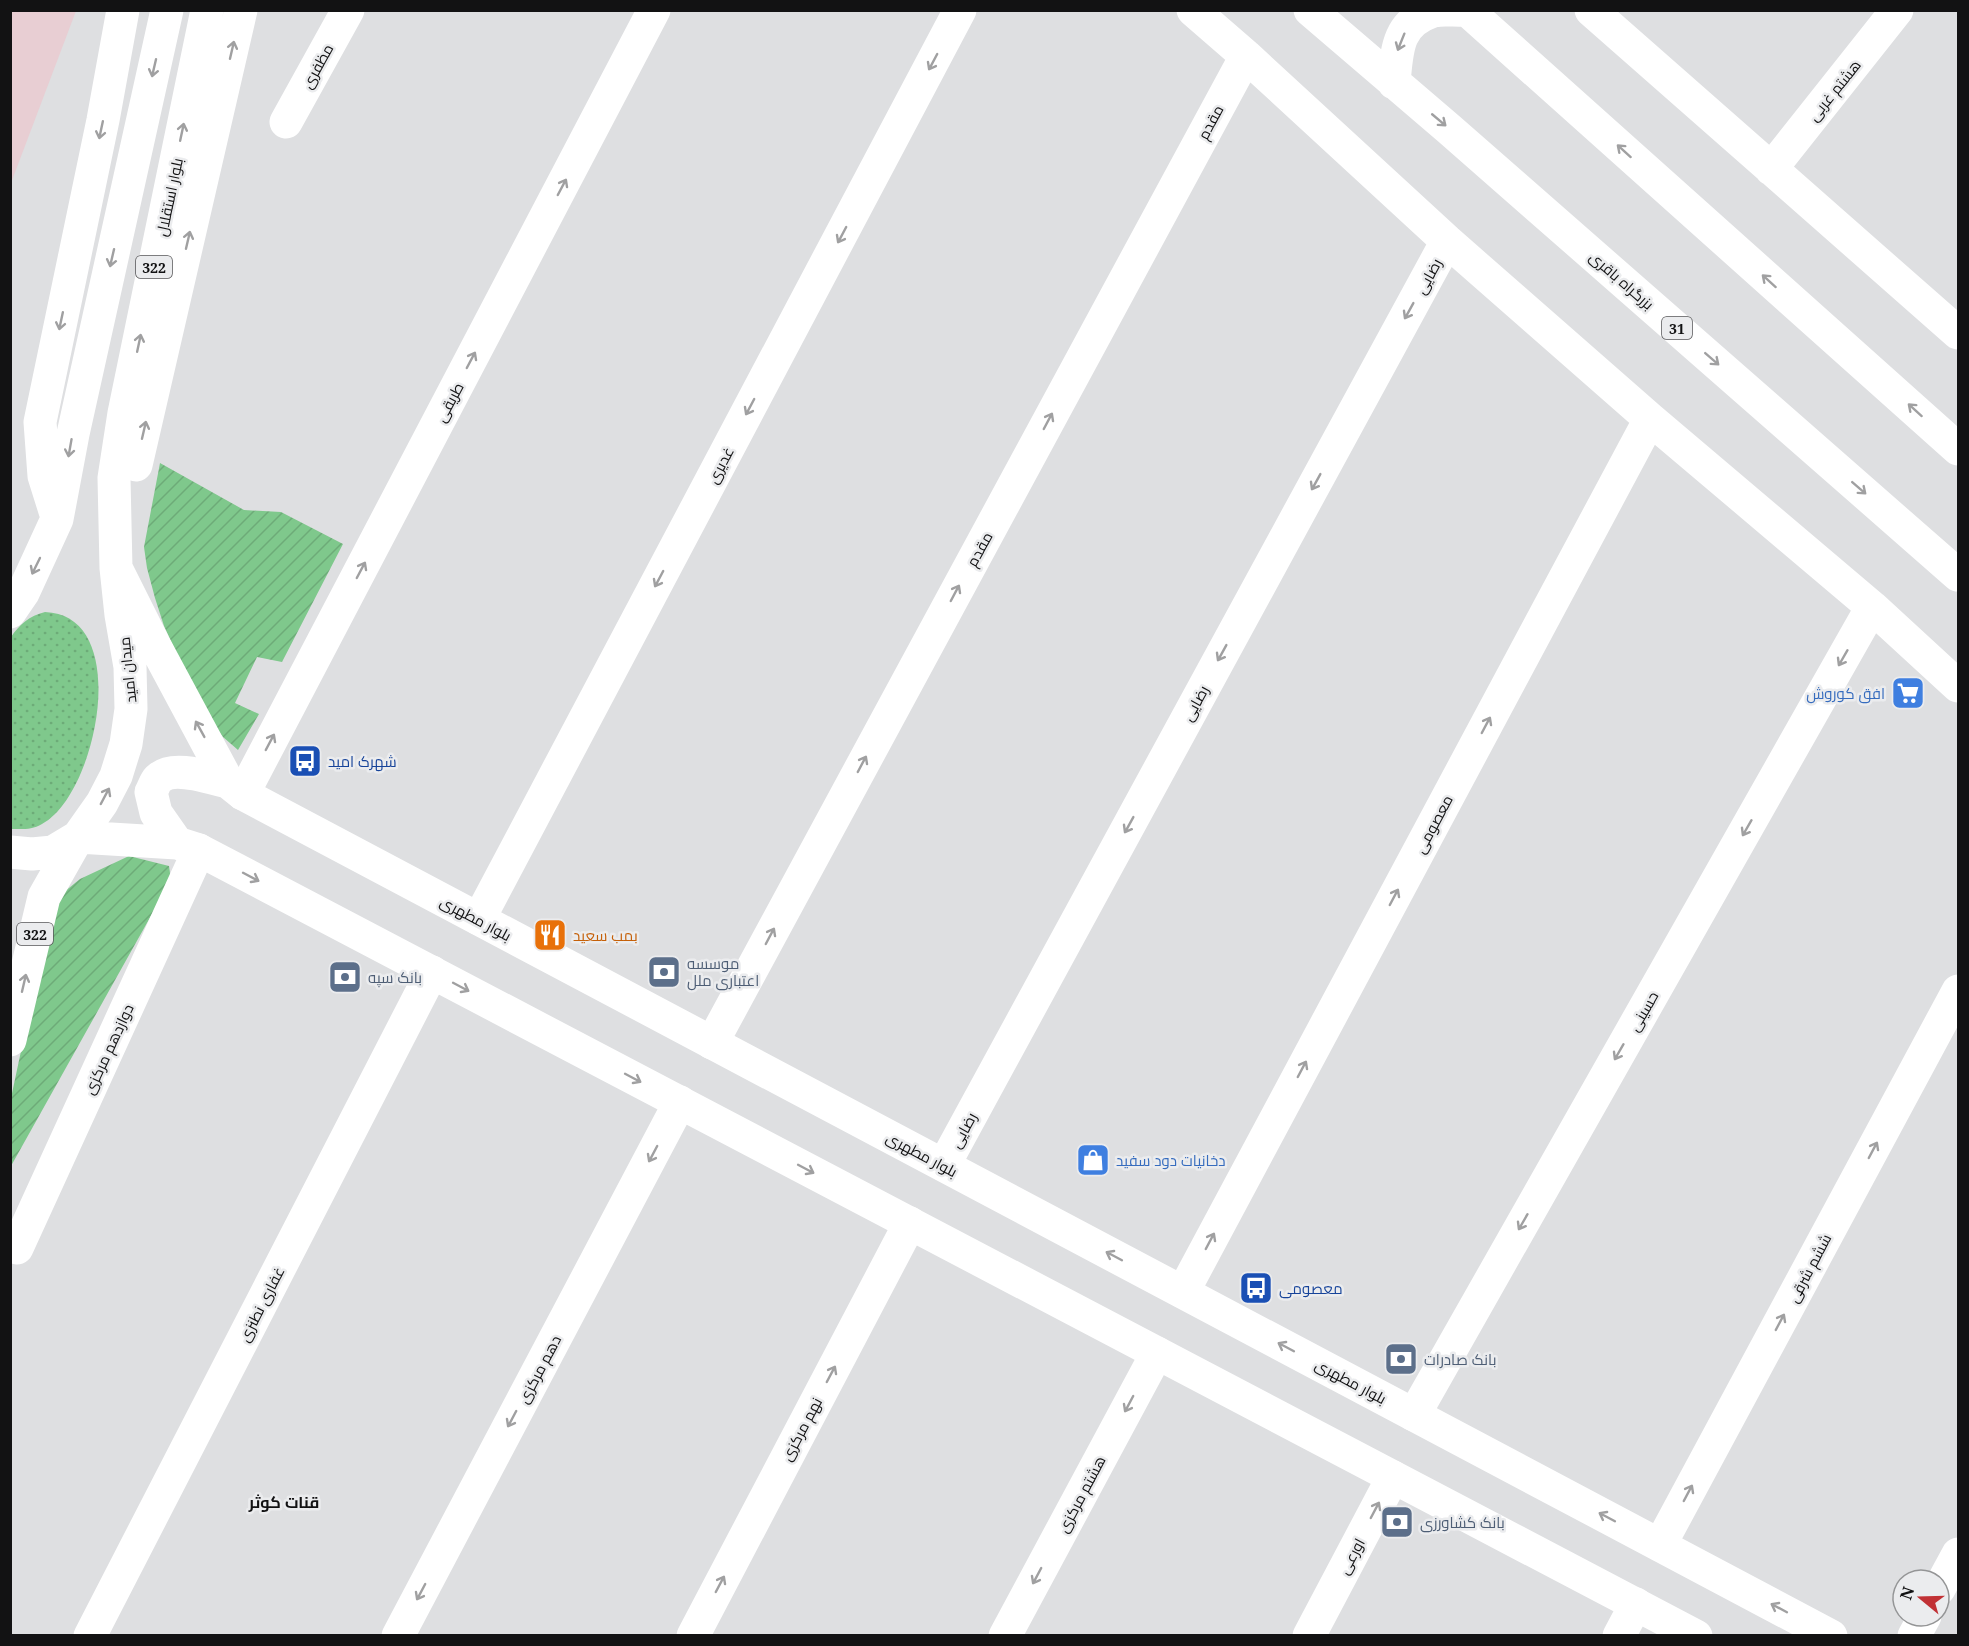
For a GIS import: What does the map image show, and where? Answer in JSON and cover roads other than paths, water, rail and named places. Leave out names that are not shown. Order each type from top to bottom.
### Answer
[{"type":"main road","points":[[57,519],[44,476],[40,422],[103,120],[123,10]]},
{"type":"main road","points":[[10,612],[23,593],[57,519],[73,434],[167,10]]},
{"type":"main road","name":"بلوار استقلال","points":[[114,526],[114,477],[124,413],[207,10]]},
{"type":"main road","points":[[114,526],[135,472],[241,10]]},
{"type":"main road","name":"مظفری","points":[[286,122],[348,10]]},
{"type":"main road","name":"طریقی","points":[[236,788],[654,10]]},
{"type":"main road","name":"غدیری","points":[[479,919],[960,10]]},
{"type":"main road","points":[[1193,10],[1447,241],[1650,419],[1872,607],[1959,686]]},
{"type":"main road","name":"بزرگراه باقری","points":[[1310,10],[1959,575]]},
{"type":"main road","points":[[1394,83],[1398,45],[1409,25],[1432,11],[1466,10],[1959,449]]},
{"type":"main road","name":"هشتم غربی","points":[[1771,169],[1898,10]]},
{"type":"main road","points":[[1596,12],[1958,332]]},
{"type":"main road","name":"مقدم","points":[[712,1042],[1246,56]]},
{"type":"main road","name":"رضایی","points":[[944,1165],[1447,241]]},
{"type":"main road","name":"معصومی","points":[[1183,1292],[1650,419]]},
{"type":"main road","name":"میدان امید","points":[[10,852],[32,855],[53,852],[78,837],[102,803],[116,776],[126,744],[131,709],[130,667],[121,615],[114,526]]},
{"type":"main road","points":[[116,568],[154,644],[236,788]]},
{"type":"main road","name":"حسینی","points":[[1414,1415],[1872,607]]},
{"type":"main road","name":"بلوار مطهری","points":[[188,847],[156,813],[151,792],[158,779],[173,771],[198,775],[236,788],[1831,1635]]},
{"type":"main road","points":[[78,837],[188,847],[432,972],[1696,1635]]},
{"type":"main road","name":"322","points":[[10,1040],[44,897],[78,837]]},
{"type":"main road","name":"دوازدهم مرکزی","points":[[17,1248],[188,847]]},
{"type":"main road","name":"غفاری نطنزی","points":[[90,1635],[432,972]]},
{"type":"main road","name":"ششم شرقی","points":[[1660,1545],[1959,991]]},
{"type":"main road","name":"دهم مرکزی","points":[[398,1635],[680,1102]]},
{"type":"main road","name":"نهم مرکزی","points":[[693,1635],[910,1223]]},
{"type":"main road","name":"هشتم مرکزی","points":[[1005,1635],[1157,1353]]},
{"type":"main road","name":"اورعی","points":[[1309,1635],[1393,1477]]},
{"type":"main road","points":[[1951,1568],[1959,1554]]},
{"type":"main road","points":[[1619,1635],[1636,1604]]},
{"type":"place","name":"افق کوروش","points":[[1908,693]]},
{"type":"place","name":"شهرک امید","points":[[305,761]]},
{"type":"place","name":"بمب سعید","points":[[550,935]]},
{"type":"place","name":"موسسه اعتباری ملل","points":[[664,972]]},
{"type":"place","name":"بانک سپه","points":[[345,977]]},
{"type":"place","name":"دخانیات دود سفید","points":[[1093,1160]]},
{"type":"place","name":"معصومی","points":[[1256,1288]]},
{"type":"place","name":"بانک صادرات","points":[[1401,1359]]},
{"type":"place","name":"بانک کشاورزی","points":[[1397,1522]]},
{"type":"district","name":"قنات کوثر","points":[[284,1502]]}]
